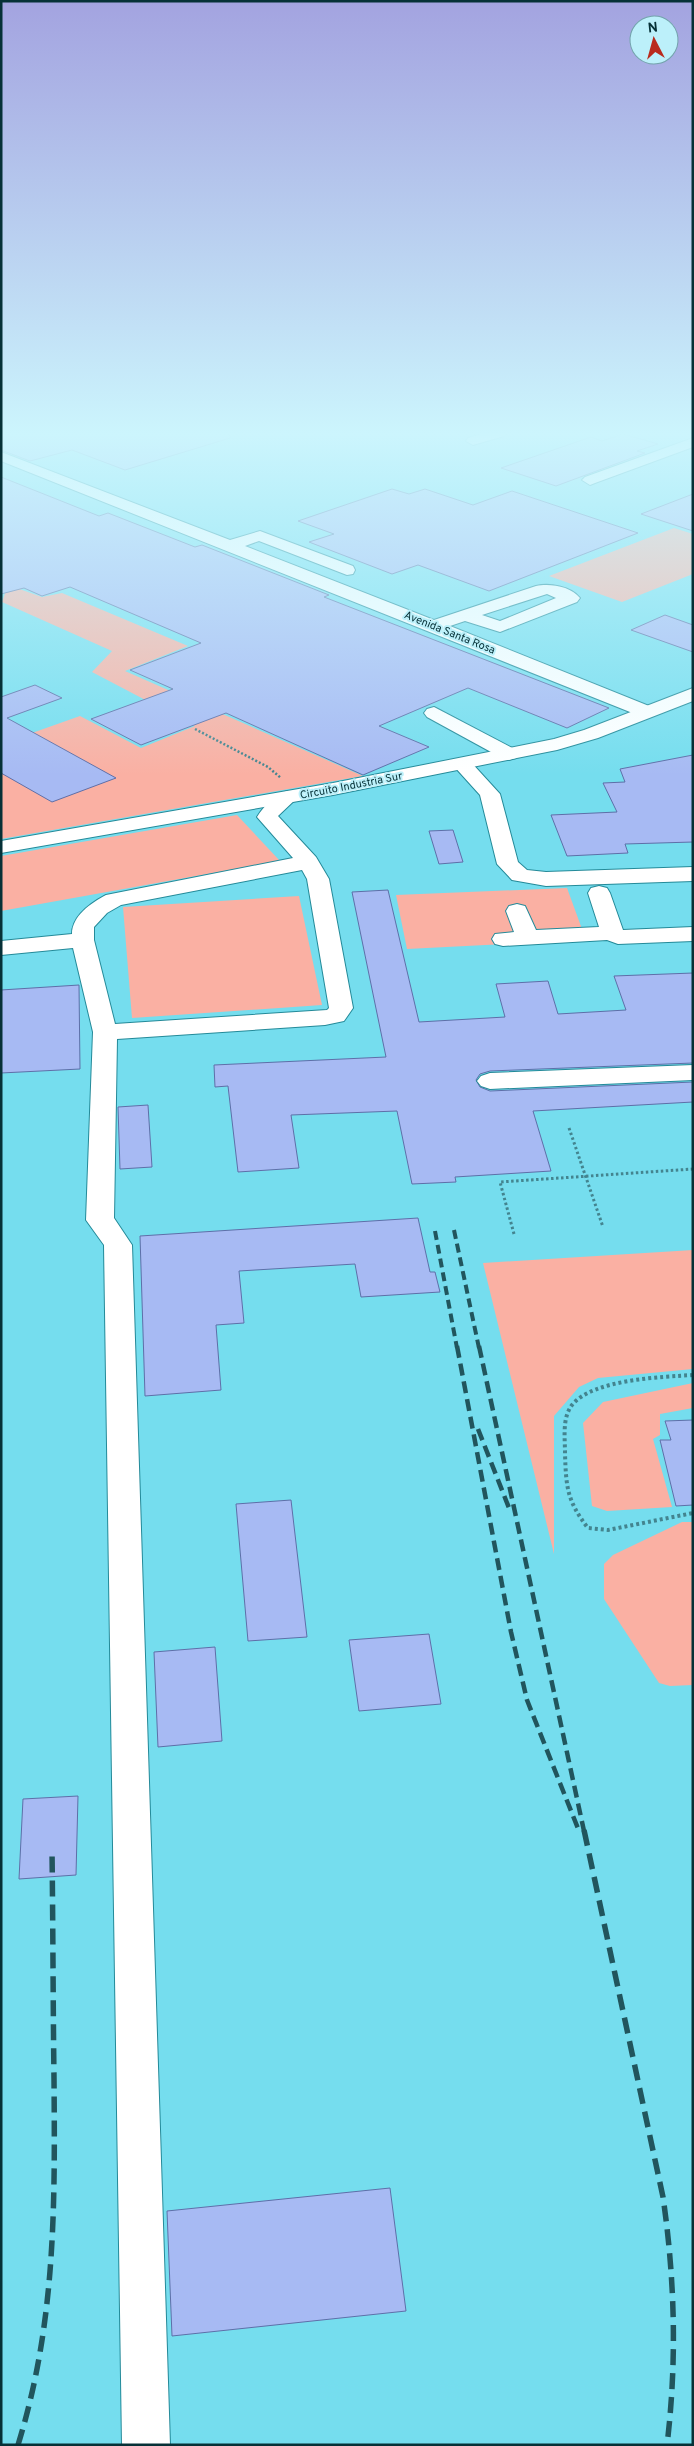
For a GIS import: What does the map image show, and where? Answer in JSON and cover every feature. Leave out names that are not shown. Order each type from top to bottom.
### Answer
[{"type":"street","name":"Avenida Santa Rosa","points":[[231,547],[647,712]]},
{"type":"street","points":[[289,547],[347,570]]},
{"type":"street","points":[[434,626],[466,615],[542,590],[549,589],[571,598],[500,627],[466,615]]},
{"type":"street","name":"Circuito Industria Sur","points":[[1,847],[284,787],[462,764],[509,754],[591,734],[693,694]]},
{"type":"street","points":[[434,713],[509,754]]},
{"type":"street","points":[[462,764],[490,794],[508,864],[520,875],[546,879],[693,874]]},
{"type":"street","points":[[105,1032],[325,1018],[335,1016],[341,1008],[318,879],[308,862],[267,818],[284,787]]},
{"type":"street","points":[[146,2445],[118,1245],[110,1230],[100,1220],[105,1032],[83,940],[83,926],[88,918],[99,908],[114,900],[308,862]]},
{"type":"street","points":[[599,893],[612,933]]},
{"type":"street","points":[[517,912],[528,937]]},
{"type":"street","points":[[503,939],[612,933],[622,938],[693,934]]},
{"type":"street","points":[[1,948],[83,940]]},
{"type":"street","points":[[490,1081],[693,1072]]},
{"type":"path","points":[[195,729],[268,768],[284,787]]},
{"type":"path","points":[[569,1128],[603,1227]]},
{"type":"path","points":[[514,1234],[500,1182],[693,1169]]},
{"type":"path","points":[[693,1375],[669,1376],[600,1387],[572,1404],[565,1422],[565,1492],[571,1507],[588,1528],[608,1530],[693,1513]]},
{"type":"shaded area","points":[[1,547],[693,547],[693,2445],[1,2445]]},
{"type":"shaded area","points":[[624,547],[693,547],[693,574],[622,602],[549,576]]},
{"type":"shaded area","points":[[8,585],[42,597],[62,593],[188,646],[125,671],[363,776],[1,839],[1,772],[32,733],[80,716],[141,748],[195,726],[92,672],[112,651],[2,602]]},
{"type":"shaded area","points":[[237,815],[280,861],[1,911],[1,856]]},
{"type":"shaded area","points":[[567,888],[586,940],[407,949],[396,895]]},
{"type":"shaded area","points":[[299,896],[322,1005],[132,1018],[123,907]]},
{"type":"shaded area","points":[[693,1250],[693,1369],[598,1378],[579,1387],[554,1416],[554,1554],[483,1263]]},
{"type":"shaded area","points":[[693,1383],[693,1408],[660,1414],[660,1435],[653,1439],[672,1507],[607,1511],[592,1506],[583,1423],[603,1402]]},
{"type":"shaded area","points":[[682,1522],[693,1522],[693,1685],[670,1686],[659,1683],[604,1599],[604,1564],[613,1555]]},
{"type":"building","points":[[1,547],[207,547],[329,595],[324,597],[609,708],[567,728],[468,688],[379,726],[429,747],[363,775],[226,713],[141,745],[91,719],[173,689],[130,670],[201,643],[70,587],[42,596],[24,588],[1,594]]},
{"type":"building","points":[[322,547],[602,547],[489,591],[418,565],[392,574]]},
{"type":"building","points":[[665,615],[693,625],[693,652],[631,630]]},
{"type":"building","points":[[35,685],[62,698],[7,718],[116,778],[52,802],[1,773],[1,697]]},
{"type":"building","points":[[693,755],[693,842],[625,844],[628,853],[567,856],[551,815],[617,812],[603,783],[625,782],[620,769]]},
{"type":"building","points":[[453,830],[463,862],[439,864],[429,831]]},
{"type":"building","points":[[388,890],[419,1022],[505,1017],[496,984],[548,981],[558,1014],[626,1010],[614,976],[693,973],[693,1063],[490,1071],[480,1074],[476,1080],[480,1087],[490,1091],[693,1082],[693,1102],[533,1111],[551,1171],[455,1177],[456,1182],[412,1184],[397,1111],[291,1115],[299,1168],[238,1172],[228,1086],[215,1087],[214,1065],[386,1057],[352,892]]},
{"type":"building","points":[[79,985],[80,1069],[1,1073],[1,990]]},
{"type":"building","points":[[148,1105],[152,1167],[120,1169],[118,1107]]},
{"type":"building","points":[[418,1218],[430,1272],[435,1272],[440,1292],[361,1297],[355,1264],[239,1271],[244,1323],[216,1325],[221,1390],[145,1396],[140,1236]]},
{"type":"building","points":[[693,1420],[693,1505],[676,1506],[660,1440],[671,1440],[665,1421]]},
{"type":"building","points":[[291,1500],[307,1637],[248,1641],[236,1504]]},
{"type":"building","points":[[429,1634],[441,1704],[359,1711],[349,1640]]},
{"type":"building","points":[[215,1647],[222,1741],[158,1747],[154,1652]]},
{"type":"building","points":[[78,1796],[76,1875],[19,1879],[23,1799]]},
{"type":"building","points":[[390,2188],[406,2311],[172,2336],[167,2211]]},
{"type":"railway","points":[[454,1230],[479,1348]]},
{"type":"railway","points":[[435,1231],[457,1348]]},
{"type":"railway","points":[[457,1346],[511,1632],[527,1700],[579,1831]]},
{"type":"railway","points":[[479,1346],[584,1831]]},
{"type":"railway","points":[[478,1429],[509,1508]]},
{"type":"railway","points":[[584,1830],[663,2197],[670,2259],[673,2321],[672,2383],[667,2445]]},
{"type":"railway","points":[[18,2445],[40,2354],[51,2263],[54,2172],[52,1851]]}]
